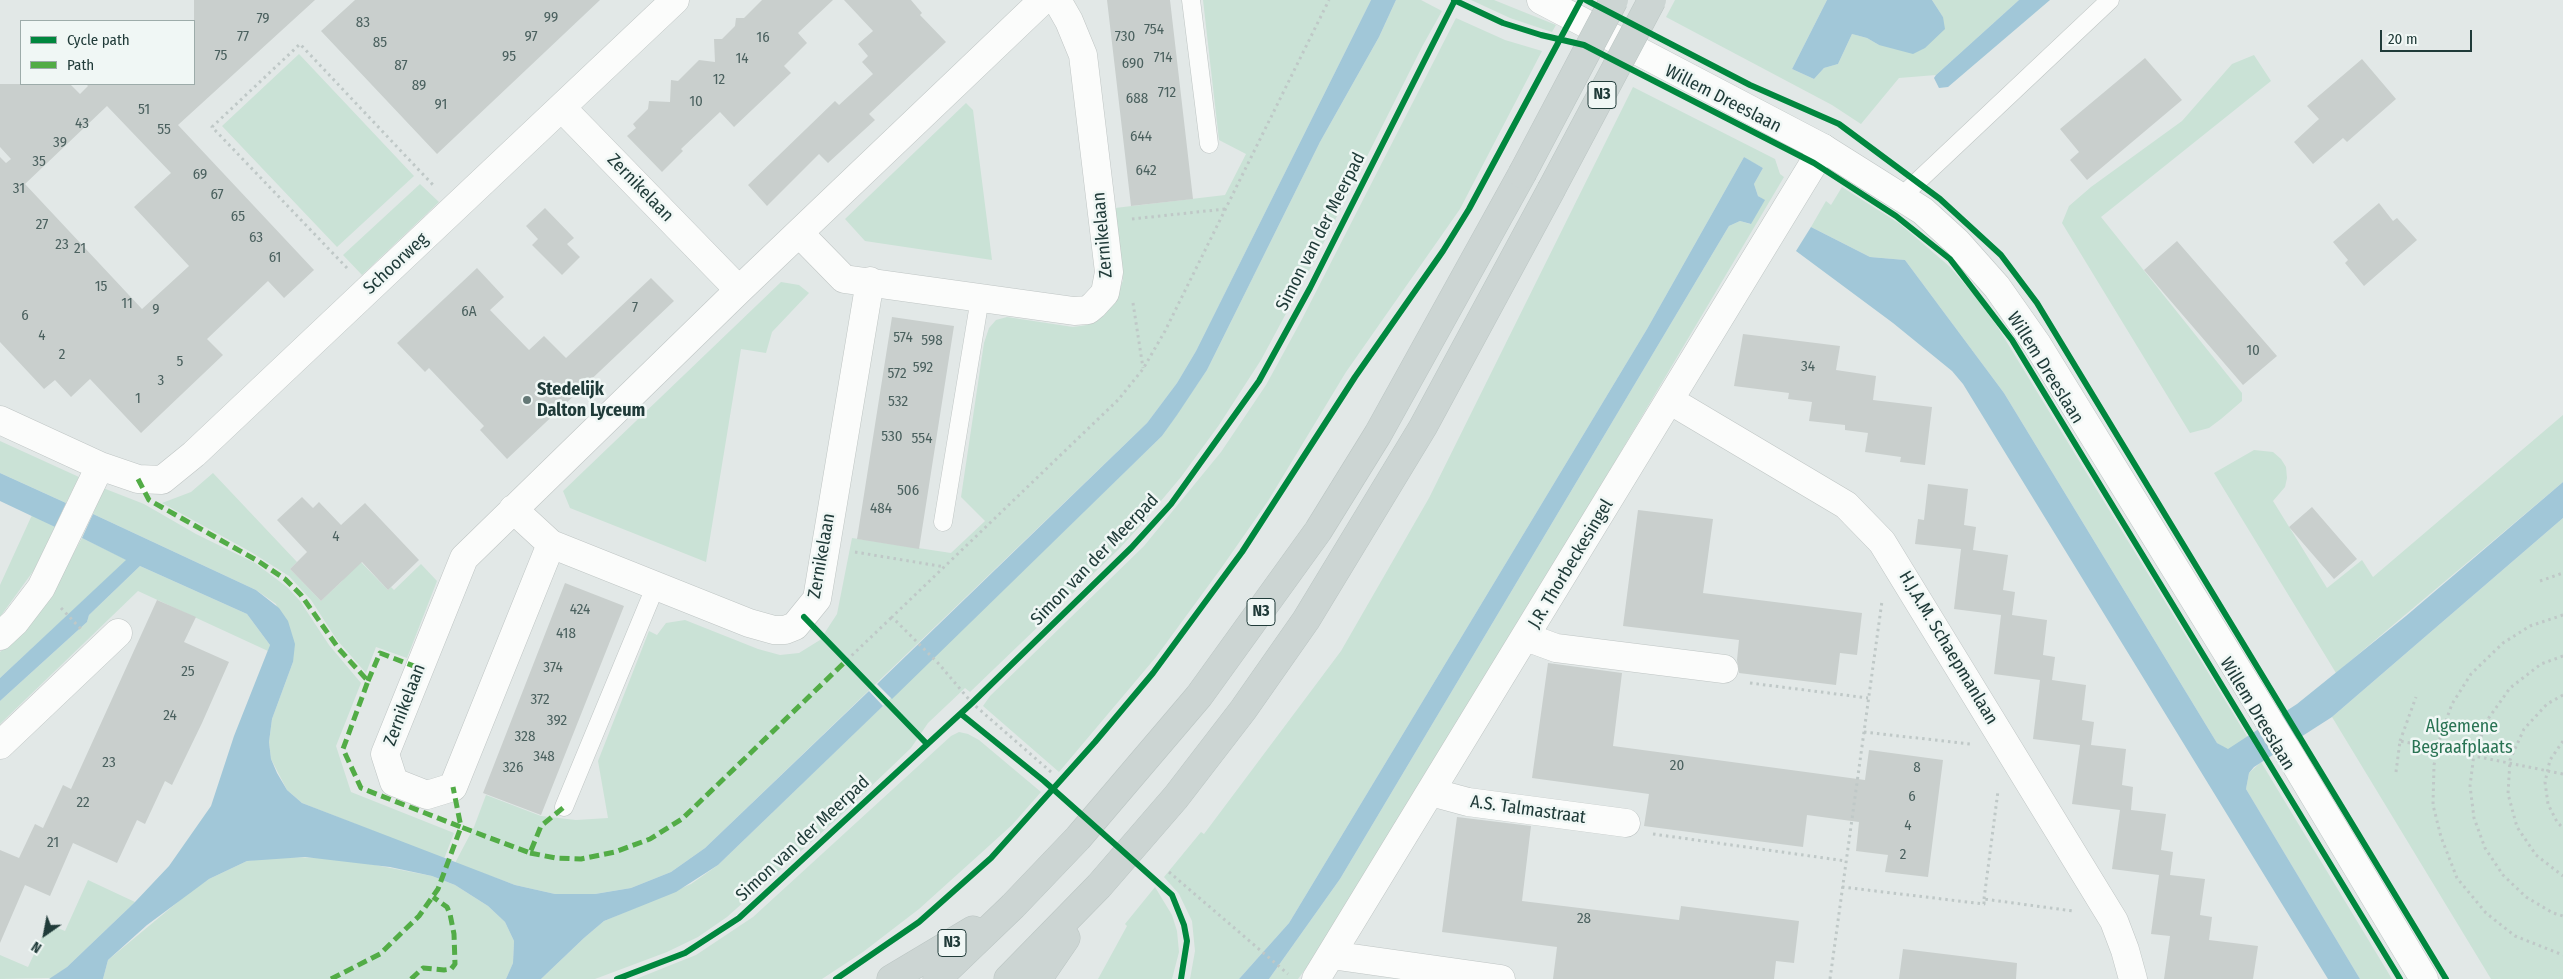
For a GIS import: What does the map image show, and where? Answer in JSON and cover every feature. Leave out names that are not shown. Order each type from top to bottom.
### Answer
[{"type":"main road","name":"N3","points":[[937,979],[1013,906],[1078,838],[1199,696],[1318,531],[1378,434],[1522,174],[1614,0]]},
{"type":"main road","name":"N3","points":[[1008,979],[1099,886],[1182,789],[1243,710],[1306,620],[1423,427],[1552,190],[1652,0]]},
{"type":"main road","name":"N3","points":[[1038,979],[1099,886]]},
{"type":"main road","name":"N3","points":[[891,979],[1013,906]]},
{"type":"street","name":"Schoorweg","points":[[0,420],[100,466],[138,479],[162,480],[194,454],[675,0]]},
{"type":"street","name":"Zernikelaan","points":[[550,544],[453,787],[427,795],[394,782],[386,754],[464,558],[739,290],[1043,0]]},
{"type":"street","name":"Zernikelaan","points":[[799,233],[844,279],[1081,311],[1094,306],[1105,293],[1109,272],[1083,55],[1069,20],[1056,0]]},
{"type":"street","name":"Willem Dreeslaan","points":[[1540,0],[1824,148],[1922,211],[1951,236],[1997,287],[2037,344],[2268,719],[2424,979]]},
{"type":"street","name":"Zernikelaan","points":[[562,108],[739,290]]},
{"type":"street","name":"J.R. Thorbeckesingel","points":[[1316,979],[1824,148]]},
{"type":"street","name":"Zernikelaan","points":[[513,509],[550,544],[749,623],[774,630],[785,630],[795,626],[818,599],[870,281]]},
{"type":"street","name":"H.J.A.M. Schaepmanlaan","points":[[1671,401],[1846,505],[1885,546],[2111,916],[2125,950],[2132,979]]},
{"type":"street","points":[[0,636],[15,622],[41,588],[100,466]]},
{"type":"street","points":[[0,745],[118,633]]},
{"type":"street","points":[[1526,637],[1556,648],[1724,669]]},
{"type":"street","name":"A.S. Talmastraat","points":[[1431,792],[1468,802],[1626,823]]},
{"type":"street","points":[[1330,955],[1501,979]]},
{"type":"lane","points":[[1190,0],[1209,144]]},
{"type":"lane","points":[[1901,197],[2110,0]]},
{"type":"lane","points":[[944,522],[980,298]]},
{"type":"lane","points":[[564,807],[656,585]]},
{"type":"path","points":[[847,660],[1118,400],[1133,382],[1165,331],[1329,0]]},
{"type":"path","points":[[368,291],[212,127],[300,44],[455,209]]},
{"type":"path","points":[[1122,220],[1225,209]]},
{"type":"path","points":[[825,547],[945,567]]},
{"type":"path","points":[[2540,581],[2554,574],[2563,574]]},
{"type":"path","points":[[1830,979],[1882,600]]},
{"type":"path","points":[[64,611],[82,630]]},
{"type":"path","points":[[2563,615],[2530,626],[2503,643],[2471,674],[2452,704],[2438,748],[2434,765],[2433,805],[2441,838],[2457,878],[2486,914],[2515,936],[2563,956]]},
{"type":"path","points":[[892,618],[938,664],[972,703],[1051,772]]},
{"type":"path","points":[[841,654],[853,666]]},
{"type":"path","points":[[2563,656],[2541,664],[2510,688],[2488,719],[2474,756],[2470,786],[2474,818],[2485,848],[2503,875],[2526,897],[2553,913],[2563,916]]},
{"type":"path","points":[[1724,669],[1735,682],[1868,698]]},
{"type":"path","points":[[2563,695],[2547,704],[2524,729],[2510,763],[2508,794],[2517,827],[2536,855],[2563,876]]},
{"type":"path","points":[[967,708],[979,696]]},
{"type":"path","points":[[2396,772],[2400,741],[2416,697]]},
{"type":"path","points":[[1864,732],[2009,749]]},
{"type":"path","points":[[2400,741],[2563,774]]},
{"type":"path","points":[[2563,741],[2550,760],[2545,782],[2548,804],[2557,822],[2563,828]]},
{"type":"path","points":[[1842,887],[1984,904],[1999,788]]},
{"type":"path","points":[[1626,823],[1643,833],[1846,861]]},
{"type":"path","points":[[1169,872],[1282,968]]},
{"type":"path","points":[[1984,899],[2111,916]]},
{"type":"green space","points":[[1203,0],[1371,0],[1196,351],[1177,383],[1147,423],[705,848],[671,872],[631,888],[595,894],[555,894],[515,885],[455,863],[474,827],[486,795],[541,816],[576,820],[608,818],[598,761],[649,631],[657,635],[666,623],[685,620],[758,649],[780,655],[799,653],[820,640],[837,614],[852,538],[951,553],[985,521],[961,497],[984,343],[989,328],[996,320],[1007,317],[1073,327],[1087,325],[1101,318],[1116,301],[1123,280],[1115,208],[1225,195],[1246,154],[1219,140]]},
{"type":"green space","points":[[1396,0],[1421,0],[1442,11],[1318,254],[1261,360],[1219,425],[1181,477],[1140,526],[1119,549],[970,692],[965,688],[928,723],[911,748],[838,818],[727,917],[698,937],[667,952],[595,979],[541,979],[604,921],[691,884],[718,865],[1162,436],[1207,370],[1320,142],[1379,37]]},
{"type":"green space","points":[[1471,0],[1494,0],[1556,25],[1552,32],[1510,18]]},
{"type":"green space","points":[[1675,0],[1827,0],[1792,69],[1814,79],[1824,68],[1838,64],[1852,34],[1867,38],[1879,45],[1943,17],[1932,0],[2019,0],[1936,75],[1899,78],[1861,124],[1832,105],[1666,17]]},
{"type":"green space","points":[[1456,18],[1505,40],[1542,51],[1460,209],[1346,372],[1268,501],[1222,567],[1156,657],[1059,772],[983,706],[990,696],[1144,546],[1221,452],[1266,385],[1301,321]]},
{"type":"green space","points":[[299,54],[414,176],[337,247],[222,126]]},
{"type":"green space","points":[[2254,55],[2271,81],[2101,217],[2242,393],[2242,401],[2221,419],[2209,428],[2190,433],[2062,223],[2069,206],[2091,187],[2182,121],[2232,64]]},
{"type":"green space","points":[[1633,87],[1775,159],[1780,174],[1784,177],[1370,874],[1326,941],[1298,979],[1269,979],[1340,879],[1729,226],[1740,221],[1750,224],[1764,200],[1758,196],[1754,184],[1763,168],[1744,157],[1647,329],[1289,923],[1239,979],[1190,979],[1195,951],[1192,921],[1179,894],[1164,877],[1201,832],[1204,834],[1341,651],[1429,498]]},
{"type":"green space","points":[[966,103],[973,110],[992,260],[865,241],[845,219]]},
{"type":"green space","points":[[420,184],[439,202],[362,275],[343,255]]},
{"type":"green space","points":[[1842,187],[1900,224],[1949,266],[1975,296],[1997,326],[2248,738],[2228,750],[2217,743],[2004,393],[1905,260],[1870,257],[1811,227],[1826,201],[1831,205]]},
{"type":"green space","points":[[781,282],[799,285],[809,293],[772,332],[766,353],[741,349],[706,562],[570,508],[563,491]]},
{"type":"green space","points":[[2563,415],[2563,482],[2336,673],[2214,473],[2254,450],[2273,452],[2281,459],[2286,467],[2287,478],[2285,487],[2273,501],[2327,588],[2362,560],[2373,577]]},
{"type":"green space","points":[[0,441],[79,477],[66,503],[0,473]]},
{"type":"green space","points":[[213,473],[297,562],[290,569],[321,601],[342,581],[357,558],[388,590],[391,587],[394,590],[421,564],[437,581],[407,658],[376,647],[366,673],[337,640],[311,600],[289,576],[251,552],[162,503],[191,492]]},
{"type":"green space","points":[[103,488],[144,504],[196,534],[255,563],[287,587],[300,601],[329,645],[361,683],[336,746],[351,792],[454,833],[444,859],[302,803],[287,790],[271,759],[269,742],[272,719],[293,662],[276,604],[256,590],[93,514]]},
{"type":"green space","points":[[32,515],[55,527],[34,570],[0,617],[0,585]]},
{"type":"green space","name":"Algemene Begraafplaats","points":[[2563,518],[2563,979],[2491,979],[2332,717]]},
{"type":"green space","points":[[82,538],[127,560],[0,678],[0,652],[16,638],[56,585]]},
{"type":"green space","points":[[140,566],[247,614],[270,645],[268,651],[138,591],[0,724],[0,701],[87,622],[89,615]]},
{"type":"green space","points":[[959,732],[979,740],[1041,792],[1012,825],[919,909],[863,952],[822,979],[636,979],[696,955],[753,917],[951,736]]},
{"type":"green space","points":[[2261,762],[2392,979],[2360,979],[2246,789],[2249,773]]},
{"type":"green space","points":[[277,857],[327,858],[365,863],[432,876],[455,885],[488,906],[505,922],[514,941],[513,963],[506,979],[103,979],[108,960],[191,891],[209,879],[247,861]]},
{"type":"green space","points":[[88,880],[135,902],[67,967],[52,978],[0,979],[0,955],[28,967],[48,924],[65,931]]},
{"type":"green space","points":[[1155,887],[1172,915],[1177,931],[1179,952],[1172,979],[1098,979],[1127,926],[1125,924]]},
{"type":"water","points":[[1371,0],[1396,0],[1379,37],[1320,142],[1207,370],[1177,415],[1162,436],[892,699],[877,684],[1147,423],[1177,383],[1196,351]]},
{"type":"water","points":[[1827,0],[1932,0],[1943,17],[1945,29],[1925,48],[1913,54],[1879,45],[1867,38],[1852,34],[1838,64],[1824,68],[1814,79],[1792,69]]},
{"type":"water","points":[[2019,0],[2050,0],[1948,87],[1939,88],[1934,78],[1936,75]]},
{"type":"water","points":[[1744,157],[1763,168],[1754,184],[1758,196],[1765,200],[1751,224],[1740,221],[1729,226],[1340,879],[1269,979],[1239,979],[1289,923],[1647,329]]},
{"type":"water","points":[[1811,227],[1870,257],[1905,260],[2004,393],[2217,743],[2228,749],[2297,704],[2406,616],[2563,482],[2563,518],[2332,717],[2254,767],[2249,773],[2246,789],[2360,979],[2328,979],[1963,384],[1952,371],[1893,323],[1796,251]]},
{"type":"water","points":[[0,473],[66,503],[55,527],[0,501]]},
{"type":"water","points":[[93,514],[256,590],[279,608],[288,621],[295,644],[293,662],[272,719],[269,742],[271,759],[287,790],[302,803],[515,885],[555,894],[595,894],[631,888],[671,872],[705,848],[869,691],[883,706],[718,865],[676,892],[604,921],[541,979],[506,979],[513,963],[514,941],[505,922],[488,906],[455,885],[432,876],[390,867],[305,857],[247,861],[209,879],[147,925],[108,960],[103,979],[49,979],[67,967],[135,902],[169,866],[211,806],[234,736],[270,645],[247,614],[140,566],[89,615],[87,622],[0,701],[0,678],[126,560],[82,538]]},
{"type":"building","points":[[194,0],[315,0],[178,125],[314,270],[284,298],[268,281],[207,339],[223,355],[141,433],[90,379],[71,397],[55,380],[44,389],[0,342],[0,157],[6,163],[11,159],[0,147],[0,84],[71,85],[80,94],[88,86],[195,85]],"holes":[[[107,106],[171,173],[134,207],[189,266],[142,309],[25,184]]]},
{"type":"building","points":[[355,0],[600,0],[437,154],[321,31]]},
{"type":"building","points":[[762,0],[833,0],[798,33],[807,43],[784,66],[791,73],[734,127],[720,112],[681,149],[683,151],[662,172],[627,136],[636,128],[633,124],[648,109],[649,101],[670,102],[671,80],[678,81],[699,60],[715,62],[714,39],[722,39],[735,26],[736,18],[744,18]]},
{"type":"building","points":[[844,0],[911,0],[922,13],[920,15],[946,42],[869,114],[875,120],[828,163],[819,154],[767,206],[748,185],[835,101],[839,105],[873,74],[862,62],[868,56],[858,44],[873,31]]},
{"type":"building","points":[[1107,0],[1170,0],[1193,199],[1131,206]]},
{"type":"building","points":[[2145,58],[2182,100],[2087,180],[2070,160],[2079,152],[2060,129]]},
{"type":"building","points":[[2362,59],[2396,99],[2347,142],[2343,138],[2313,164],[2294,142],[2319,119],[2307,106]]},
{"type":"building","points":[[2379,203],[2393,221],[2397,218],[2417,240],[2364,286],[2345,263],[2348,260],[2333,242]]},
{"type":"building","points":[[545,208],[574,238],[567,244],[580,257],[562,275],[532,245],[538,239],[526,226]]},
{"type":"building","points":[[2177,241],[2277,356],[2243,385],[2144,270]]},
{"type":"building","points":[[477,268],[504,297],[490,310],[529,350],[544,336],[566,358],[651,278],[674,301],[507,459],[480,430],[484,426],[429,368],[425,372],[397,343]]},
{"type":"building","points":[[892,317],[954,326],[919,549],[857,539]]},
{"type":"building","points":[[1743,334],[1840,346],[1836,370],[1876,376],[1873,400],[1932,407],[1925,465],[1900,462],[1901,457],[1865,452],[1868,433],[1845,430],[1845,425],[1809,421],[1812,402],[1788,399],[1789,393],[1734,386]]},
{"type":"building","points":[[1928,484],[1968,489],[1964,525],[1976,527],[1973,550],[2008,555],[2003,590],[2015,592],[2012,615],[2047,620],[2043,655],[2055,657],[2052,680],[2086,685],[2082,720],[2094,722],[2091,745],[2126,749],[2122,785],[2133,787],[2131,810],[2166,814],[2161,850],[2173,852],[2170,875],[2205,879],[2200,915],[2212,917],[2209,940],[2258,946],[2253,979],[2164,979],[2170,936],[2151,934],[2159,875],[2112,869],[2120,810],[2072,804],[2080,745],[2033,739],[2040,680],[1994,674],[2001,615],[1954,609],[1961,549],[1915,544],[1918,519],[1924,520]]},
{"type":"building","points":[[302,497],[313,508],[319,502],[341,525],[365,503],[419,560],[388,590],[362,562],[321,601],[290,569],[307,552],[277,520]]},
{"type":"building","points":[[2312,507],[2357,559],[2334,579],[2289,527]]},
{"type":"building","points":[[1638,510],[1713,519],[1703,593],[1862,613],[1857,655],[1840,653],[1836,685],[1739,673],[1737,660],[1739,640],[1623,626]]},
{"type":"building","points":[[565,583],[624,606],[541,815],[483,793]]},
{"type":"building","points":[[157,600],[196,617],[184,642],[229,662],[202,723],[172,785],[165,781],[145,824],[137,820],[117,863],[73,843],[50,896],[25,885],[0,943],[0,850],[19,858],[35,824],[43,828],[63,785],[71,789]]},
{"type":"building","points":[[1548,663],[1622,673],[1613,746],[1865,780],[1869,750],[1943,760],[1928,877],[1885,872],[1888,855],[1856,851],[1859,822],[1807,815],[1803,847],[1644,826],[1649,794],[1532,778]]},
{"type":"building","points":[[1457,817],[1531,826],[1522,901],[1679,920],[1681,906],[1799,921],[1794,963],[1776,961],[1774,979],[1553,979],[1557,947],[1442,932]]},
{"type":"building","points":[[1903,949],[2017,963],[2016,979],[1899,979]]},
{"type":"marked path","points":[[138,479],[149,500],[258,561],[285,579],[301,595],[339,649],[368,681],[343,749],[361,788],[461,827],[453,787]]},
{"type":"marked path","points":[[368,681],[380,653],[419,668]]},
{"type":"marked path","points":[[530,853],[556,858],[581,859],[615,852],[650,839],[682,819],[847,660]]},
{"type":"marked path","points":[[331,979],[380,954],[419,916],[438,889],[461,827],[530,853],[541,826],[564,807]]},
{"type":"marked path","points":[[411,979],[423,968],[444,970],[451,969],[455,964],[454,934],[450,914],[447,907],[433,897]]},
{"type":"cycle path","points":[[1454,0],[1503,23],[1541,35],[1584,45],[1814,163],[1896,216],[1950,259],[2012,340],[2400,979]]},
{"type":"cycle path","name":"Simon van der Meerpad","points":[[617,979],[685,953],[739,918],[972,703],[1131,548],[1171,504],[1259,381],[1310,288],[1455,0]]},
{"type":"cycle path","points":[[836,979],[919,922],[991,858],[1095,742],[1153,673],[1242,552],[1355,377],[1443,251],[1469,209],[1581,0]]},
{"type":"cycle path","points":[[1586,0],[1750,85],[1839,124],[1940,199],[2001,255],[2037,303],[2446,979]]},
{"type":"cycle path","points":[[804,617],[927,744]]},
{"type":"cycle path","points":[[961,714],[1044,781],[1172,895],[1184,925],[1187,941],[1181,979]]},
{"type":"place","name":"Stedelijk Dalton Lyceum","points":[[527,400]]}]
